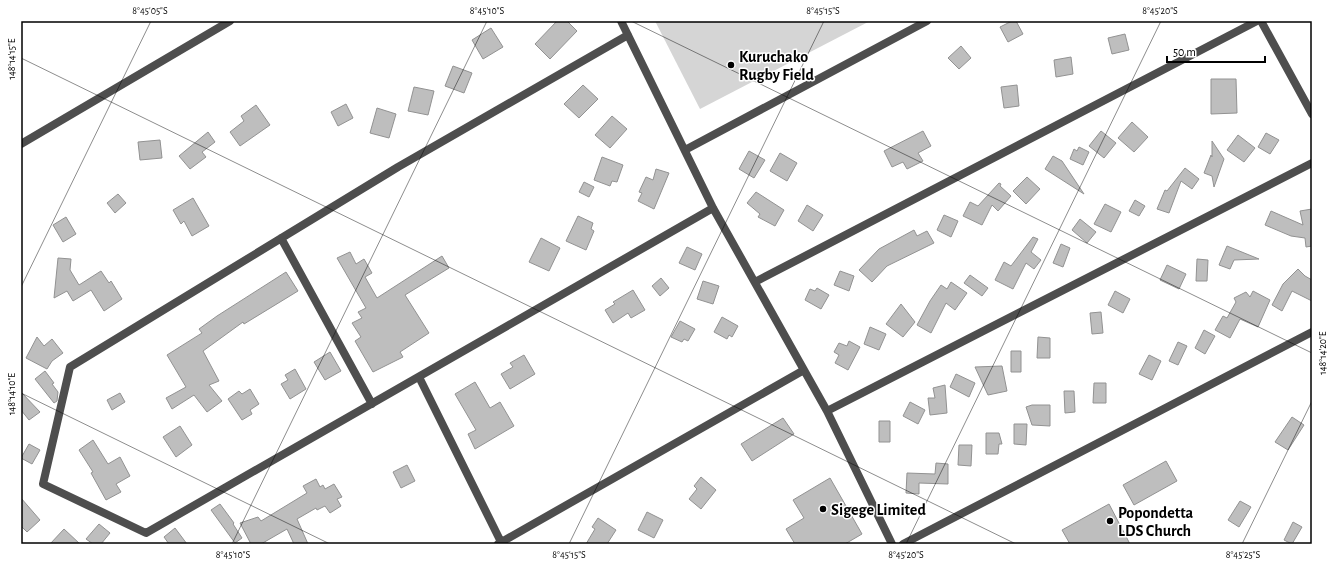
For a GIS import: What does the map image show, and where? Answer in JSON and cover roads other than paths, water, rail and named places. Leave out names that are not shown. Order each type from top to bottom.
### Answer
[{"type":"street","points":[[21,144],[230,21]]},
{"type":"street","points":[[621,21],[714,208],[827,411],[892,544]]},
{"type":"street","points":[[685,150],[927,21]]},
{"type":"street","points":[[755,282],[1257,21]]},
{"type":"street","points":[[1261,21],[1312,114]]},
{"type":"street","points":[[628,35],[398,167],[70,367],[44,484],[146,533],[714,208]]},
{"type":"street","points":[[827,411],[1312,163]]},
{"type":"street","points":[[282,238],[372,404]]},
{"type":"street","points":[[903,544],[1312,332]]},
{"type":"street","points":[[418,377],[500,543],[804,370]]},
{"type":"place","name":"Kuruchako Rugby Field","points":[[731,65]]},
{"type":"place","name":"Sigege Limited","points":[[823,509]]},
{"type":"place","name":"Popondetta LDS Church","points":[[1110,521]]}]
